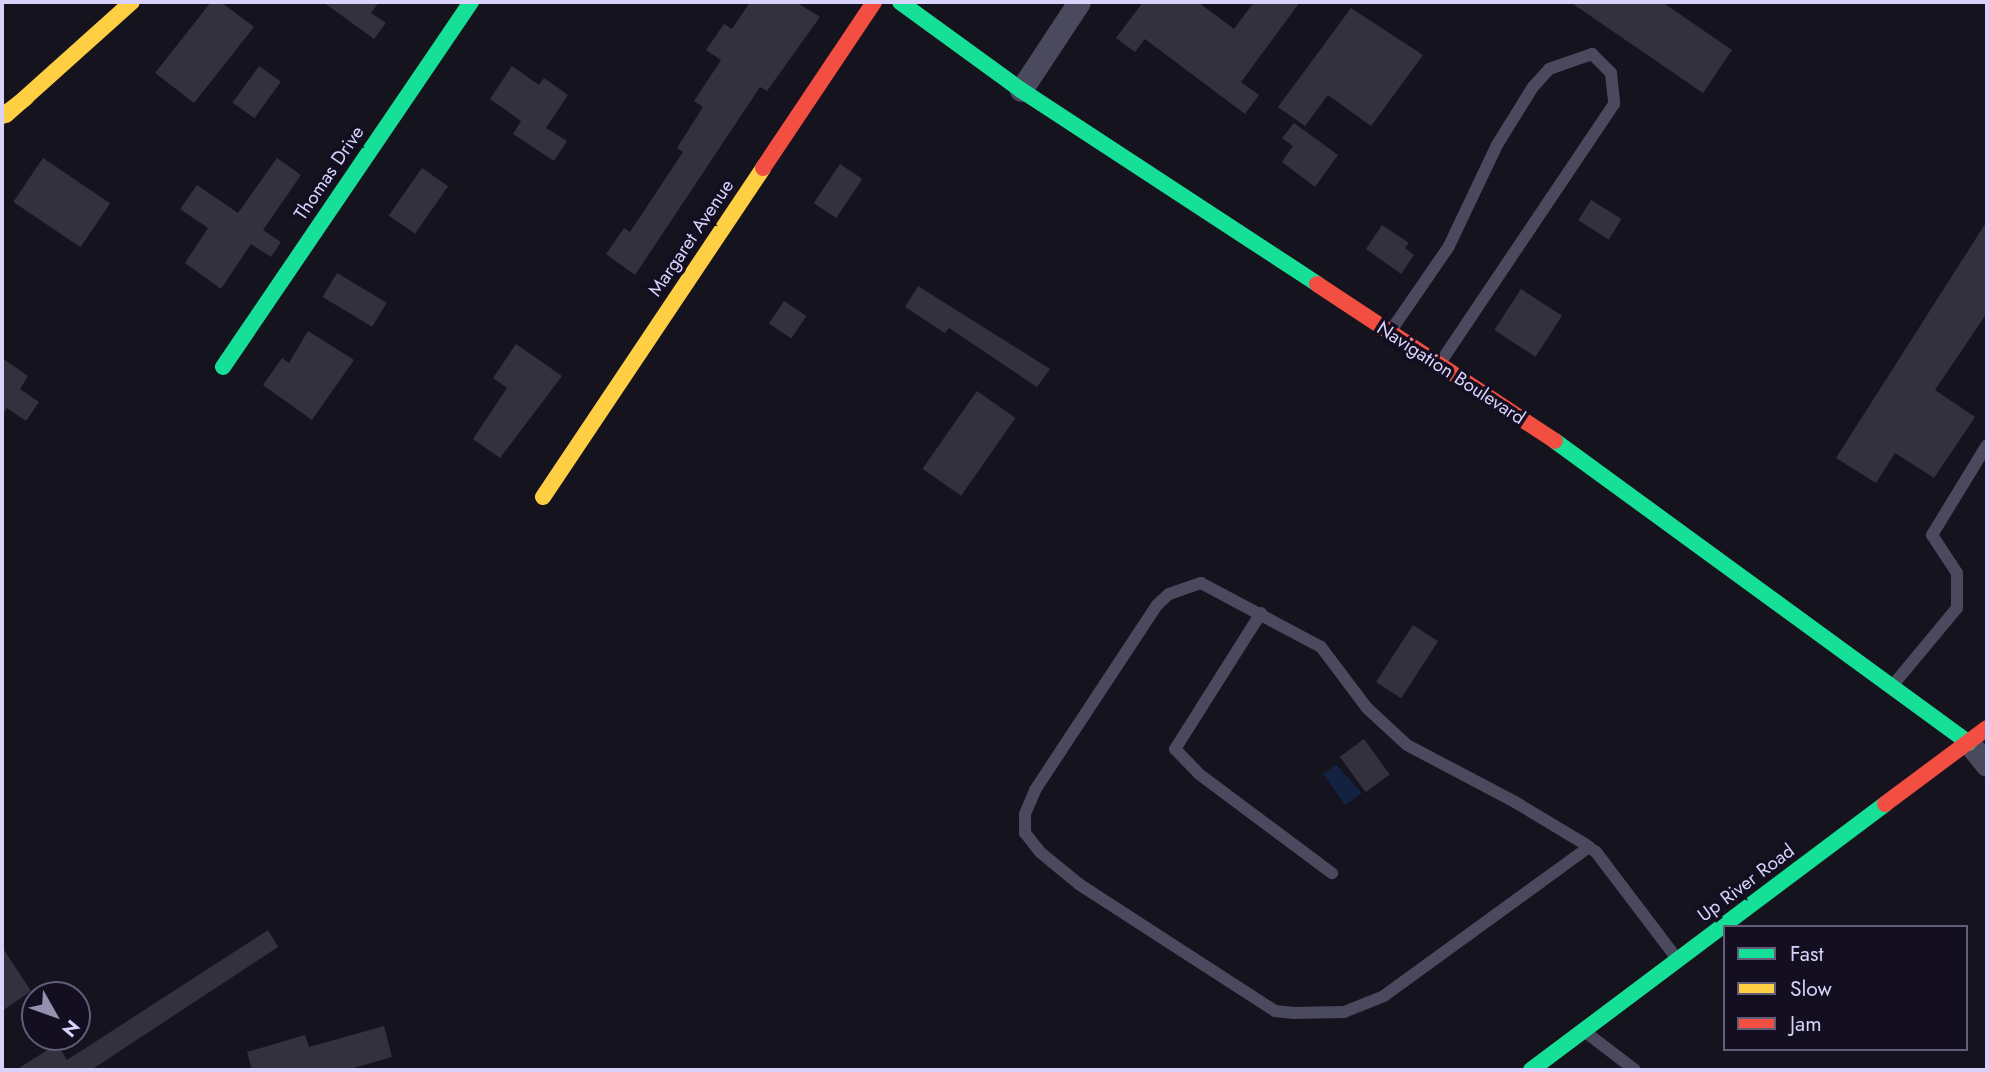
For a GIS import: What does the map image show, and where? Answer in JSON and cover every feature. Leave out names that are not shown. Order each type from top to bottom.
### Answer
[{"type":"main road","points":[[2,118],[132,2]]},
{"type":"main road","name":"Thomas Drive","points":[[223,368],[471,2]]},
{"type":"main road","name":"Margaret Avenue","points":[[543,497],[874,2]]},
{"type":"main road","name":"Navigation Boulevard","points":[[900,2],[1021,90],[1578,456],[1969,743]]},
{"type":"main road","name":"Up River Road","points":[[1725,925],[1987,728]]},
{"type":"main road","name":"Up River Road","points":[[1531,1070],[1723,926]]},
{"type":"street","points":[[1021,90],[1079,2]]},
{"type":"street","name":"Navigation Boulevard","points":[[1969,743],[1987,765]]},
{"type":"lane","points":[[1390,332],[1449,246],[1497,145],[1533,87],[1549,69],[1592,54],[1611,73],[1614,104],[1439,365]]},
{"type":"lane","points":[[1892,686],[1957,608],[1957,573],[1932,535],[1987,445]]},
{"type":"lane","points":[[1589,847],[1384,996],[1343,1012],[1275,1011],[1079,884],[1040,852],[1026,833],[1025,814],[1034,790],[1137,632],[1169,594],[1201,583],[1321,647],[1367,708],[1407,745],[1589,847],[1678,960]]},
{"type":"lane","points":[[1261,613],[1175,749],[1199,774],[1332,873]]},
{"type":"lane","points":[[1584,1031],[1635,1070]]},
{"type":"water","points":[[1336,764],[1362,793],[1345,805],[1323,774]]},
{"type":"building","points":[[211,2],[221,2],[254,27],[194,103],[155,73]]},
{"type":"building","points":[[323,2],[379,2],[371,13],[386,23],[374,39]]},
{"type":"building","points":[[750,2],[796,2],[820,17],[767,91],[760,87],[635,275],[606,254],[624,228],[630,232],[683,152],[677,148],[703,107],[694,101],[721,60],[706,50],[724,24],[732,29]]},
{"type":"building","points":[[1143,2],[1198,2],[1234,29],[1254,2],[1300,2],[1241,82],[1259,95],[1245,114],[1145,39],[1135,52],[1116,38]]},
{"type":"building","points":[[1570,2],[1662,2],[1732,50],[1703,93]]},
{"type":"building","points":[[1351,8],[1423,55],[1371,126],[1328,95],[1305,126],[1278,107]]},
{"type":"building","points":[[259,66],[281,82],[254,118],[233,102]]},
{"type":"building","points":[[512,66],[539,85],[544,78],[568,95],[546,128],[567,141],[554,161],[513,134],[521,121],[490,99]]},
{"type":"building","points":[[1294,123],[1338,155],[1315,187],[1282,162],[1293,146],[1282,138]]},
{"type":"building","points":[[43,158],[110,203],[81,247],[13,202]]},
{"type":"building","points":[[277,158],[301,175],[263,230],[281,242],[271,257],[251,244],[221,289],[185,263],[208,228],[180,209],[197,185],[238,213]]},
{"type":"building","points":[[840,164],[862,179],[836,218],[814,203]]},
{"type":"building","points":[[422,168],[448,186],[415,234],[389,216]]},
{"type":"building","points":[[1591,200],[1622,219],[1609,239],[1578,220]]},
{"type":"building","points":[[1987,221],[1987,313],[1935,390],[1975,417],[1934,478],[1895,453],[1876,483],[1836,458]]},
{"type":"building","points":[[1382,225],[1409,243],[1405,248],[1414,255],[1401,274],[1366,249]]},
{"type":"building","points":[[337,273],[387,303],[372,327],[323,297]]},
{"type":"building","points":[[918,286],[1050,369],[1037,387],[949,328],[945,333],[905,307]]},
{"type":"building","points":[[1521,289],[1562,316],[1535,357],[1494,330]]},
{"type":"building","points":[[784,301],[806,316],[791,338],[769,323]]},
{"type":"building","points":[[308,331],[354,360],[312,420],[263,385],[282,358],[289,363]]},
{"type":"building","points":[[516,344],[562,376],[500,458],[473,439],[507,388],[493,378]]},
{"type":"building","points":[[2,358],[28,376],[20,389],[39,402],[26,421],[7,408],[2,415]]},
{"type":"building","points":[[977,391],[1016,418],[961,496],[923,469]]},
{"type":"building","points":[[1413,625],[1438,641],[1401,698],[1376,682]]},
{"type":"building","points":[[1364,739],[1390,775],[1366,792],[1340,757]]},
{"type":"building","points":[[268,930],[278,947],[91,1070],[16,1070],[46,1051],[61,1051],[67,1060],[81,1051],[91,1051],[91,1044]]},
{"type":"building","points":[[2,947],[24,981],[21,981],[21,998],[2,1011]]},
{"type":"building","points":[[384,1026],[392,1057],[347,1070],[252,1070],[247,1052],[305,1035],[309,1047]]},
{"type":"traffic: fast","points":[[223,367],[471,2]]},
{"type":"traffic: fast","points":[[900,2],[1021,90],[1317,284]]},
{"type":"traffic: fast","points":[[1555,441],[1969,743]]},
{"type":"traffic: fast","points":[[1724,925],[1885,804]]},
{"type":"traffic: fast","points":[[1531,1070],[1723,926]]},
{"type":"traffic: slow","points":[[6,115],[132,2]]},
{"type":"traffic: slow","points":[[2,116],[26,98]]},
{"type":"traffic: slow","points":[[543,497],[763,168]]},
{"type":"traffic: jam","points":[[763,168],[874,2]]},
{"type":"traffic: jam","points":[[1317,284],[1555,441]]},
{"type":"traffic: jam","points":[[1885,804],[1987,728]]}]
